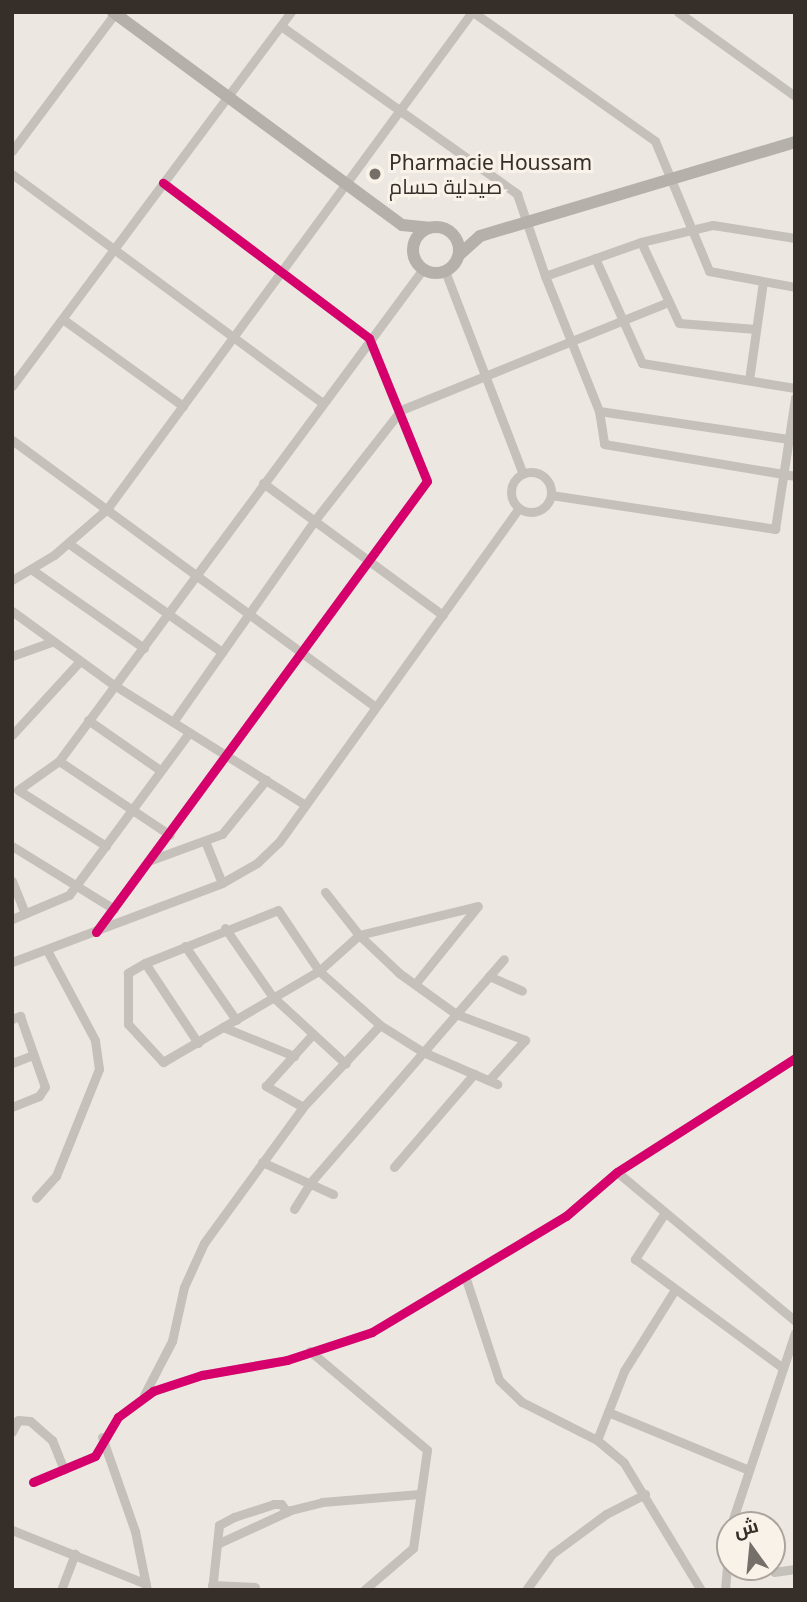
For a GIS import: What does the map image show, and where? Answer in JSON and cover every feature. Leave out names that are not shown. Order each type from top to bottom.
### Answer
[{"type":"street","points":[[12,386],[64,320],[113,249],[291,12]]},
{"type":"street","points":[[12,580],[32,569],[107,509],[473,12],[655,141],[709,271],[795,287]]},
{"type":"street","points":[[678,12],[795,96]]},
{"type":"street","points":[[12,151],[115,13],[402,225],[424,269]]},
{"type":"street","points":[[281,26],[517,194],[545,276],[599,411],[604,444],[795,476]]},
{"type":"street","points":[[402,225],[480,236],[795,142]]},
{"type":"street","points":[[12,174],[321,402]]},
{"type":"street","points":[[96,932],[170,835],[299,653],[427,481],[401,410],[369,338],[280,274],[163,183]]},
{"type":"street","points":[[545,276],[642,242],[713,225],[795,238]]},
{"type":"street","points":[[413,250],[418,236],[429,228]]},
{"type":"street","points":[[451,232],[458,242],[459,255]]},
{"type":"street","points":[[445,271],[480,236]]},
{"type":"street","points":[[642,242],[666,303],[679,323],[756,329]]},
{"type":"street","points":[[595,258],[619,321],[642,363],[795,388]]},
{"type":"street","points":[[424,269],[445,271]]},
{"type":"street","points":[[106,846],[15,792],[59,761],[321,402],[424,269]]},
{"type":"street","points":[[445,271],[523,474]]},
{"type":"street","points":[[749,380],[763,282]]},
{"type":"street","points":[[173,722],[315,520],[401,410],[485,373],[666,303]]},
{"type":"street","points":[[64,320],[183,405]]},
{"type":"street","points":[[551,495],[775,529],[783,474],[792,439],[795,398]]},
{"type":"street","points":[[599,411],[792,439]]},
{"type":"street","points":[[12,440],[376,707]]},
{"type":"street","points":[[519,508],[511,490],[523,474],[535,472],[545,478],[551,495]]},
{"type":"street","points":[[263,483],[443,615]]},
{"type":"street","points":[[519,508],[538,510],[551,495]]},
{"type":"street","points":[[12,962],[222,883],[264,856],[376,707],[519,508]]},
{"type":"street","points":[[68,542],[222,652]]},
{"type":"street","points":[[32,569],[144,648]]},
{"type":"street","points":[[12,611],[51,642],[114,685],[225,757],[304,804]]},
{"type":"street","points":[[12,656],[51,642]]},
{"type":"street","points":[[12,735],[80,661]]},
{"type":"street","points":[[88,720],[160,770]]},
{"type":"street","points":[[12,919],[69,895],[189,733]]},
{"type":"street","points":[[59,761],[170,835]]},
{"type":"street","points":[[151,860],[222,834],[266,780]]},
{"type":"street","points":[[205,841],[222,883]]},
{"type":"street","points":[[12,846],[78,884],[114,909]]},
{"type":"street","points":[[12,882],[25,913]]},
{"type":"street","points":[[325,892],[359,935],[415,985],[456,1014],[525,1040],[493,1082],[424,1052],[380,1025],[319,971],[278,909],[225,928],[128,973],[128,1024],[163,1062],[319,971],[359,935],[478,906],[415,985]]},
{"type":"street","points":[[225,928],[274,997],[345,1064]]},
{"type":"street","points":[[185,946],[236,1020]]},
{"type":"street","points":[[36,1198],[56,1177],[99,1069],[95,1040],[47,950]]},
{"type":"street","points":[[294,1209],[310,1183],[504,958]]},
{"type":"street","points":[[145,963],[198,1043]]},
{"type":"street","points":[[489,976],[522,991]]},
{"type":"street","points":[[12,1019],[20,1016],[45,1087],[39,1096],[12,1107]]},
{"type":"street","points":[[144,1396],[172,1341],[196,1257],[303,1107],[380,1025]]},
{"type":"street","points":[[223,1027],[293,1056]]},
{"type":"street","points":[[303,1107],[266,1086],[313,1034]]},
{"type":"street","points":[[12,1063],[33,1055]]},
{"type":"street","points":[[33,1482],[95,1456],[102,1437],[125,1410],[144,1396],[186,1380],[286,1360],[372,1332],[566,1216],[617,1172],[795,1058]]},
{"type":"street","points":[[394,1167],[474,1074]]},
{"type":"street","points":[[262,1162],[334,1194]]},
{"type":"street","points":[[617,1172],[795,1321]]},
{"type":"street","points":[[664,1214],[635,1259],[674,1291],[783,1368]]},
{"type":"street","points":[[465,1276],[499,1380],[522,1402],[597,1440],[624,1463],[701,1590]]},
{"type":"street","points":[[597,1440],[624,1371],[674,1291]]},
{"type":"street","points":[[735,1511],[746,1469],[795,1332]]},
{"type":"street","points":[[310,1350],[425,1446],[413,1549],[364,1590]]},
{"type":"street","points":[[608,1412],[746,1469]]},
{"type":"street","points":[[12,1433],[18,1420],[30,1421],[52,1440],[64,1470]]},
{"type":"street","points":[[102,1437],[135,1531],[146,1588]]},
{"type":"street","points":[[217,1544],[286,1512],[322,1502],[420,1494]]},
{"type":"street","points":[[526,1590],[552,1554],[606,1514],[645,1494]]},
{"type":"street","points":[[254,1587],[212,1588],[217,1544],[223,1521],[274,1504],[281,1504],[286,1512]]},
{"type":"street","points":[[12,1530],[75,1554],[146,1588]]},
{"type":"street","points":[[61,1590],[75,1554]]},
{"type":"cycle path","points":[[96,932],[427,481],[369,338],[163,183]]},
{"type":"cycle path","points":[[33,1482],[95,1456],[118,1417],[153,1391],[202,1375],[287,1360],[372,1332],[566,1216],[617,1172],[795,1058]]},
{"type":"place","name":"Pharmacie Houssam صيدلية حسام","points":[[375,174]]}]
